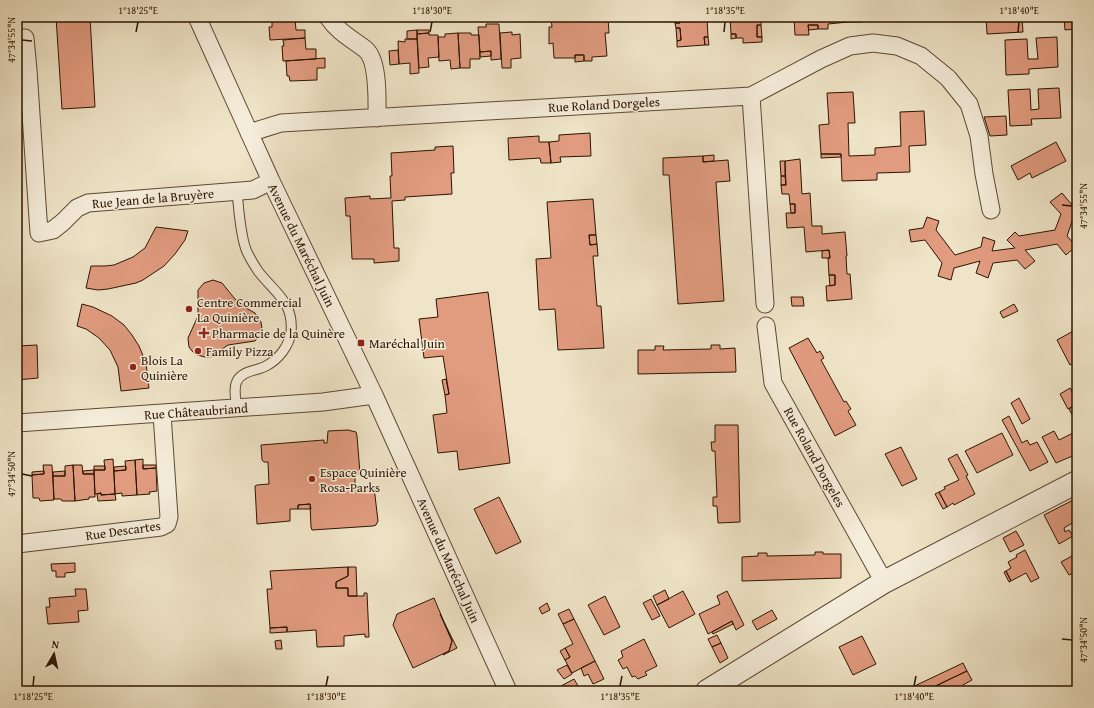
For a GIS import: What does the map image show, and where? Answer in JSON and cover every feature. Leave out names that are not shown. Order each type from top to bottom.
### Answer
[{"type":"street","name":"Avenue du Maréchal Juin","points":[[196,17],[271,180],[374,395],[508,691]]},
{"type":"street","points":[[328,17],[337,29],[367,50],[373,62],[376,82],[377,118]]},
{"type":"street","name":"Rue Jean de la Bruyère","points":[[17,38],[25,38],[22,70],[39,234],[53,230],[77,208],[88,202],[237,192],[253,190],[271,180]]},
{"type":"street","points":[[765,304],[751,96],[821,59],[850,46],[873,43],[897,46],[921,56],[948,78],[969,104],[979,136],[991,210]]},
{"type":"street","name":"Rue Roland Dorgeles","points":[[249,133],[281,123],[751,96]]},
{"type":"street","name":"Rue Roland Dorgeles","points":[[766,326],[773,383],[884,582]]},
{"type":"street","name":"Rue Châteaubriand","points":[[17,423],[324,402],[374,395]]},
{"type":"street","name":"Rue Descartes","points":[[17,544],[161,527],[167,524],[169,517],[162,414]]},
{"type":"street","points":[[707,691],[884,582],[1077,482]]},
{"type":"lane","points":[[236,408],[235,389],[238,379],[243,374],[266,366],[277,358],[286,347],[291,335],[289,311],[283,299],[257,270],[247,250],[237,192]]},
{"type":"building","points":[[56,17],[90,17],[95,107],[62,109]]},
{"type":"building","points":[[259,17],[282,17],[282,19],[259,21]]},
{"type":"building","points":[[551,17],[608,18],[609,33],[605,33],[607,56],[592,57],[592,61],[584,61],[584,55],[575,55],[575,58],[554,58],[553,43],[549,44],[549,27],[552,27]]},
{"type":"building","points":[[675,17],[680,17],[680,23],[675,23]]},
{"type":"building","points":[[680,17],[707,17],[708,37],[704,37],[705,45],[677,47],[677,41],[681,40],[680,28],[676,28],[675,23],[680,23]]},
{"type":"building","points":[[730,17],[761,18],[761,25],[757,25],[757,37],[762,37],[762,42],[743,43],[743,38],[736,38],[736,34],[731,34]]},
{"type":"building","points":[[794,17],[857,17],[838,18],[838,23],[828,24],[828,29],[818,29],[818,25],[808,25],[809,35],[795,35]]},
{"type":"building","points":[[848,17],[862,17],[862,22],[848,22]]},
{"type":"building","points":[[848,17],[848,22],[838,23],[838,18]]},
{"type":"building","points":[[986,17],[1022,17],[1023,32],[987,34]]},
{"type":"building","points":[[1064,17],[1074,17],[1075,29],[1065,30]]},
{"type":"building","points":[[295,19],[296,30],[305,30],[305,38],[270,40],[269,27],[272,27],[272,20]]},
{"type":"building","points":[[486,24],[499,24],[501,59],[491,60],[491,51],[480,52],[478,27],[486,27]]},
{"type":"building","points":[[757,25],[761,25],[762,37],[757,37]]},
{"type":"building","points":[[808,25],[818,25],[818,29],[809,30]]},
{"type":"building","points":[[676,28],[680,28],[681,40],[677,41]]},
{"type":"building","points":[[417,30],[417,39],[407,39],[407,31]]},
{"type":"building","points":[[417,30],[429,30],[429,33],[417,34]]},
{"type":"building","points":[[512,32],[512,35],[520,34],[521,58],[511,59],[511,68],[502,68],[500,33]]},
{"type":"building","points":[[429,33],[429,35],[438,35],[439,57],[428,58],[429,67],[419,68],[417,34]]},
{"type":"building","points":[[458,33],[460,68],[451,69],[450,60],[439,61],[438,37],[445,37],[445,34]]},
{"type":"building","points":[[458,33],[471,33],[471,35],[479,35],[480,59],[470,59],[470,68],[460,68]]},
{"type":"building","points":[[731,34],[736,34],[736,38],[731,39]]},
{"type":"building","points":[[704,37],[708,37],[709,45],[705,45]]},
{"type":"building","points":[[1057,37],[1058,67],[1029,69],[1029,74],[1006,75],[1005,40],[1027,39],[1028,59],[1038,59],[1036,38]]},
{"type":"building","points":[[305,38],[306,49],[316,49],[316,59],[283,61],[283,40]]},
{"type":"building","points":[[405,39],[417,39],[419,73],[410,74],[410,63],[399,64],[398,41],[405,42]]},
{"type":"building","points":[[398,50],[399,64],[390,65],[389,51]]},
{"type":"building","points":[[491,51],[491,56],[480,57],[480,52]]},
{"type":"building","points":[[575,55],[584,55],[584,61],[575,62]]},
{"type":"building","points":[[325,58],[325,68],[317,68],[317,80],[290,81],[289,76],[287,76],[286,61]]},
{"type":"building","points":[[1059,88],[1061,118],[1031,119],[1032,125],[1010,126],[1008,90],[1030,89],[1031,110],[1039,109],[1038,89]]},
{"type":"building","points":[[853,92],[855,123],[848,123],[849,156],[875,155],[875,148],[901,146],[900,112],[924,111],[926,145],[909,146],[910,172],[877,173],[877,180],[842,181],[841,154],[821,154],[819,125],[829,124],[827,93]]},
{"type":"building","points":[[1006,116],[1007,135],[990,136],[984,117]]},
{"type":"building","points":[[590,133],[591,156],[560,157],[561,162],[551,163],[549,142],[559,141],[559,135]]},
{"type":"building","points":[[539,136],[539,142],[549,142],[551,163],[541,163],[540,158],[509,160],[508,138]]},
{"type":"building","points":[[1056,142],[1066,161],[1032,178],[1030,173],[1018,180],[1011,166]]},
{"type":"building","points":[[453,146],[454,173],[451,173],[452,194],[405,197],[405,200],[392,201],[394,248],[399,248],[399,261],[374,263],[374,259],[352,259],[350,216],[346,216],[345,198],[370,196],[370,199],[391,198],[391,153],[435,150],[435,147]]},
{"type":"building","points":[[821,154],[841,154],[841,157],[821,158]]},
{"type":"building","points":[[714,155],[714,161],[703,162],[703,156]]},
{"type":"building","points":[[703,156],[703,162],[728,160],[730,181],[716,182],[724,301],[678,304],[669,175],[663,175],[663,158]]},
{"type":"building","points":[[800,159],[802,194],[810,193],[812,226],[822,226],[822,234],[845,232],[847,274],[850,274],[852,299],[827,301],[826,286],[835,285],[835,275],[829,275],[829,250],[806,252],[804,227],[787,228],[786,213],[795,213],[795,204],[790,204],[789,194],[782,194],[781,185],[786,185],[785,161]]},
{"type":"building","points":[[780,161],[785,161],[785,176],[781,176]]},
{"type":"building","points":[[781,176],[785,176],[786,185],[781,185]]},
{"type":"building","points":[[1077,190],[1077,216],[1075,213],[1067,236],[1076,246],[1066,255],[1057,244],[1025,250],[1035,261],[1025,269],[1017,260],[993,263],[988,278],[976,273],[980,261],[954,268],[951,280],[938,276],[942,263],[925,240],[911,242],[909,230],[923,228],[927,217],[939,221],[936,230],[955,255],[981,247],[983,237],[995,241],[992,251],[1015,248],[1007,240],[1015,232],[1019,236],[1055,230],[1061,214],[1050,202],[1062,193],[1072,205]]},
{"type":"building","points":[[593,199],[596,235],[589,235],[590,245],[597,244],[598,256],[593,256],[597,306],[601,306],[604,348],[558,350],[555,309],[539,310],[536,259],[551,258],[547,202]]},
{"type":"building","points":[[790,204],[795,204],[795,213],[791,213]]},
{"type":"building","points":[[156,227],[188,231],[185,240],[164,266],[136,283],[98,290],[86,288],[91,266],[114,265],[133,257],[145,248]]},
{"type":"building","points":[[589,235],[596,235],[597,244],[590,245]]},
{"type":"building","points":[[829,250],[830,258],[822,258],[822,251]]},
{"type":"building","points":[[829,275],[835,275],[835,285],[830,286]]},
{"type":"building","points":[[213,280],[222,283],[235,299],[255,313],[261,322],[262,329],[259,337],[255,341],[228,345],[210,357],[205,357],[197,355],[192,351],[189,347],[188,338],[198,316],[198,290],[204,283]]},
{"type":"building","points":[[488,292],[510,463],[459,470],[457,451],[438,453],[433,415],[447,413],[445,395],[449,394],[443,356],[424,358],[419,319],[438,317],[436,299]]},
{"type":"building","points":[[791,297],[803,297],[804,306],[792,306]]},
{"type":"building","points":[[82,304],[93,307],[112,316],[124,325],[132,335],[139,346],[146,363],[149,388],[121,391],[118,367],[110,350],[99,338],[86,329],[77,326]]},
{"type":"building","points":[[1014,304],[1018,311],[1003,318],[1000,312]]},
{"type":"building","points":[[1077,329],[1077,361],[1070,365],[1057,340]]},
{"type":"building","points":[[808,338],[817,353],[820,351],[824,358],[821,360],[844,402],[846,401],[851,409],[848,411],[856,425],[835,436],[789,348]]},
{"type":"building","points":[[37,345],[38,378],[17,380],[17,346]]},
{"type":"building","points":[[711,345],[720,345],[720,349],[735,348],[736,372],[638,374],[638,350],[655,350],[655,346],[664,346],[663,350],[711,349]]},
{"type":"building","points":[[446,379],[449,394],[445,395],[442,380]]},
{"type":"building","points":[[1070,388],[1077,401],[1077,404],[1068,409],[1060,394]]},
{"type":"building","points":[[1019,398],[1030,419],[1022,424],[1011,403]]},
{"type":"building","points":[[1077,404],[1077,424],[1069,409]]},
{"type":"building","points":[[1009,416],[1022,443],[1027,440],[1030,445],[1037,442],[1048,462],[1030,471],[1002,420]]},
{"type":"building","points":[[715,425],[738,425],[740,522],[718,523],[717,506],[713,506],[713,497],[717,497],[715,451],[712,451],[711,442],[715,442]]},
{"type":"building","name":"Espace Quinière Rosa-Parks","points":[[348,430],[356,432],[357,436],[360,473],[355,474],[355,487],[370,485],[374,487],[378,521],[376,525],[312,530],[310,504],[298,505],[298,509],[290,509],[290,521],[257,524],[255,486],[269,484],[268,462],[264,462],[262,460],[261,445],[324,440],[324,443],[327,443],[328,431]]},
{"type":"building","points":[[1054,431],[1059,440],[1077,431],[1077,454],[1056,463],[1042,437]]},
{"type":"building","points":[[1002,433],[1013,455],[977,473],[965,451]]},
{"type":"building","points":[[901,447],[917,479],[902,486],[885,454]]},
{"type":"building","points":[[957,454],[968,475],[966,476],[975,494],[947,507],[939,492],[945,489],[944,487],[959,480],[948,459]]},
{"type":"building","points":[[113,459],[115,494],[95,494],[94,470],[105,470],[104,460]]},
{"type":"building","points":[[143,459],[143,469],[156,468],[157,491],[149,492],[150,494],[137,495],[135,460]]},
{"type":"building","points":[[135,460],[137,495],[122,496],[122,493],[115,494],[114,471],[126,470],[125,461]]},
{"type":"building","points":[[43,465],[52,465],[54,500],[40,501],[39,498],[33,498],[32,475],[44,474]]},
{"type":"building","points":[[73,465],[82,465],[83,474],[94,474],[95,497],[75,501]]},
{"type":"building","points":[[73,465],[75,501],[62,501],[61,499],[54,499],[53,476],[65,476],[65,466]]},
{"type":"building","points":[[143,465],[156,465],[156,468],[143,469]]},
{"type":"building","points":[[94,466],[105,466],[105,470],[94,470]]},
{"type":"building","points":[[126,466],[126,470],[114,471],[114,467]]},
{"type":"building","points":[[94,470],[94,474],[83,474],[83,471]]},
{"type":"building","points":[[44,471],[44,474],[32,475],[32,472]]},
{"type":"building","points":[[65,471],[65,476],[53,476],[53,472]]},
{"type":"building","points":[[939,492],[947,507],[943,509],[935,494]]},
{"type":"building","points":[[101,493],[101,495],[115,494],[116,500],[98,501],[97,494]]},
{"type":"building","points":[[499,497],[521,542],[496,554],[474,509]]},
{"type":"building","points":[[1077,498],[1077,520],[1064,528],[1065,532],[1069,530],[1073,536],[1059,544],[1044,515]]},
{"type":"building","points":[[310,504],[311,509],[298,509],[298,505]]},
{"type":"building","points":[[1016,531],[1024,545],[1010,552],[1003,538]]},
{"type":"building","points":[[1025,550],[1039,578],[1031,582],[1026,573],[1011,581],[1006,571],[1011,568],[1008,562]]},
{"type":"building","points":[[815,552],[823,552],[823,554],[841,554],[841,578],[742,581],[742,557],[758,556],[758,553],[767,553],[767,556],[815,555]]},
{"type":"building","points":[[1077,554],[1077,565],[1072,556]]},
{"type":"building","points":[[1072,556],[1077,565],[1077,571],[1069,575],[1061,562]]},
{"type":"building","points":[[75,563],[75,572],[65,573],[65,577],[56,577],[56,571],[52,571],[51,564]]},
{"type":"building","points":[[348,567],[348,576],[336,582],[336,588],[348,588],[348,596],[364,596],[364,593],[367,593],[369,637],[365,637],[365,634],[344,636],[344,646],[317,647],[316,630],[287,632],[287,627],[270,628],[267,589],[272,589],[270,571]]},
{"type":"building","points":[[348,567],[356,567],[357,596],[348,596],[348,588],[336,588],[336,582],[348,576]]},
{"type":"building","points":[[1006,571],[1011,581],[1009,582],[1004,572]]},
{"type":"building","points":[[75,589],[86,589],[88,610],[78,611],[79,622],[48,624],[46,607],[50,607],[49,598],[76,596]]},
{"type":"building","points":[[665,590],[669,599],[657,605],[653,596]]},
{"type":"building","points":[[683,591],[695,614],[669,628],[657,605]]},
{"type":"building","points":[[727,591],[744,625],[736,630],[732,621],[708,634],[699,614],[720,604],[717,596]]},
{"type":"building","points":[[605,596],[620,627],[604,635],[588,605]]},
{"type":"building","points":[[434,598],[452,641],[449,651],[413,668],[393,625],[397,614]]},
{"type":"building","points":[[651,599],[660,616],[652,620],[643,603]]},
{"type":"building","points":[[547,603],[550,610],[542,614],[539,608]]},
{"type":"building","points":[[569,609],[574,619],[563,624],[558,614]]},
{"type":"building","points":[[772,610],[777,619],[757,630],[752,621]]},
{"type":"building","points":[[440,614],[457,648],[443,655],[449,651],[452,641]]},
{"type":"building","points":[[574,619],[595,661],[572,673],[565,660],[570,657],[565,648],[573,644],[563,624]]},
{"type":"building","points":[[732,621],[733,624],[713,634],[712,632]]},
{"type":"building","points":[[287,627],[287,632],[270,633],[270,628]]},
{"type":"building","points":[[1077,634],[1077,644],[1072,636]]},
{"type":"building","points":[[717,635],[721,643],[712,647],[708,639]]},
{"type":"building","points":[[862,636],[876,664],[853,675],[839,647]]},
{"type":"building","points":[[644,639],[657,666],[645,672],[647,675],[638,679],[635,676],[632,677],[627,667],[623,669],[618,660],[623,657],[621,651]]},
{"type":"building","points":[[281,640],[282,649],[276,649],[275,641]]},
{"type":"building","points":[[721,643],[728,658],[720,663],[712,647]]},
{"type":"building","points":[[565,648],[570,657],[565,660],[560,651]]},
{"type":"building","points":[[595,661],[604,679],[593,684],[588,674],[584,676],[581,668]]},
{"type":"building","points":[[963,663],[967,671],[925,691],[904,691]]},
{"type":"building","points":[[567,665],[572,674],[564,679],[557,670]]},
{"type":"building","points":[[967,671],[972,680],[963,685],[966,691],[925,691]]},
{"type":"building","points":[[574,679],[581,691],[564,691],[561,686]]},
{"type":"place","name":"Centre Commercial La Quinière","points":[[189,309]]},
{"type":"place","name":"Pharmacie de la Quinère","points":[[204,333]]},
{"type":"place","name":"Maréchal Juin","points":[[361,343]]},
{"type":"place","name":"Family Pizza","points":[[198,351]]},
{"type":"place","name":"Blois La Quinière","points":[[133,367]]},
{"type":"place","name":"Espace Quinière Rosa-Parks","points":[[312,479]]}]
